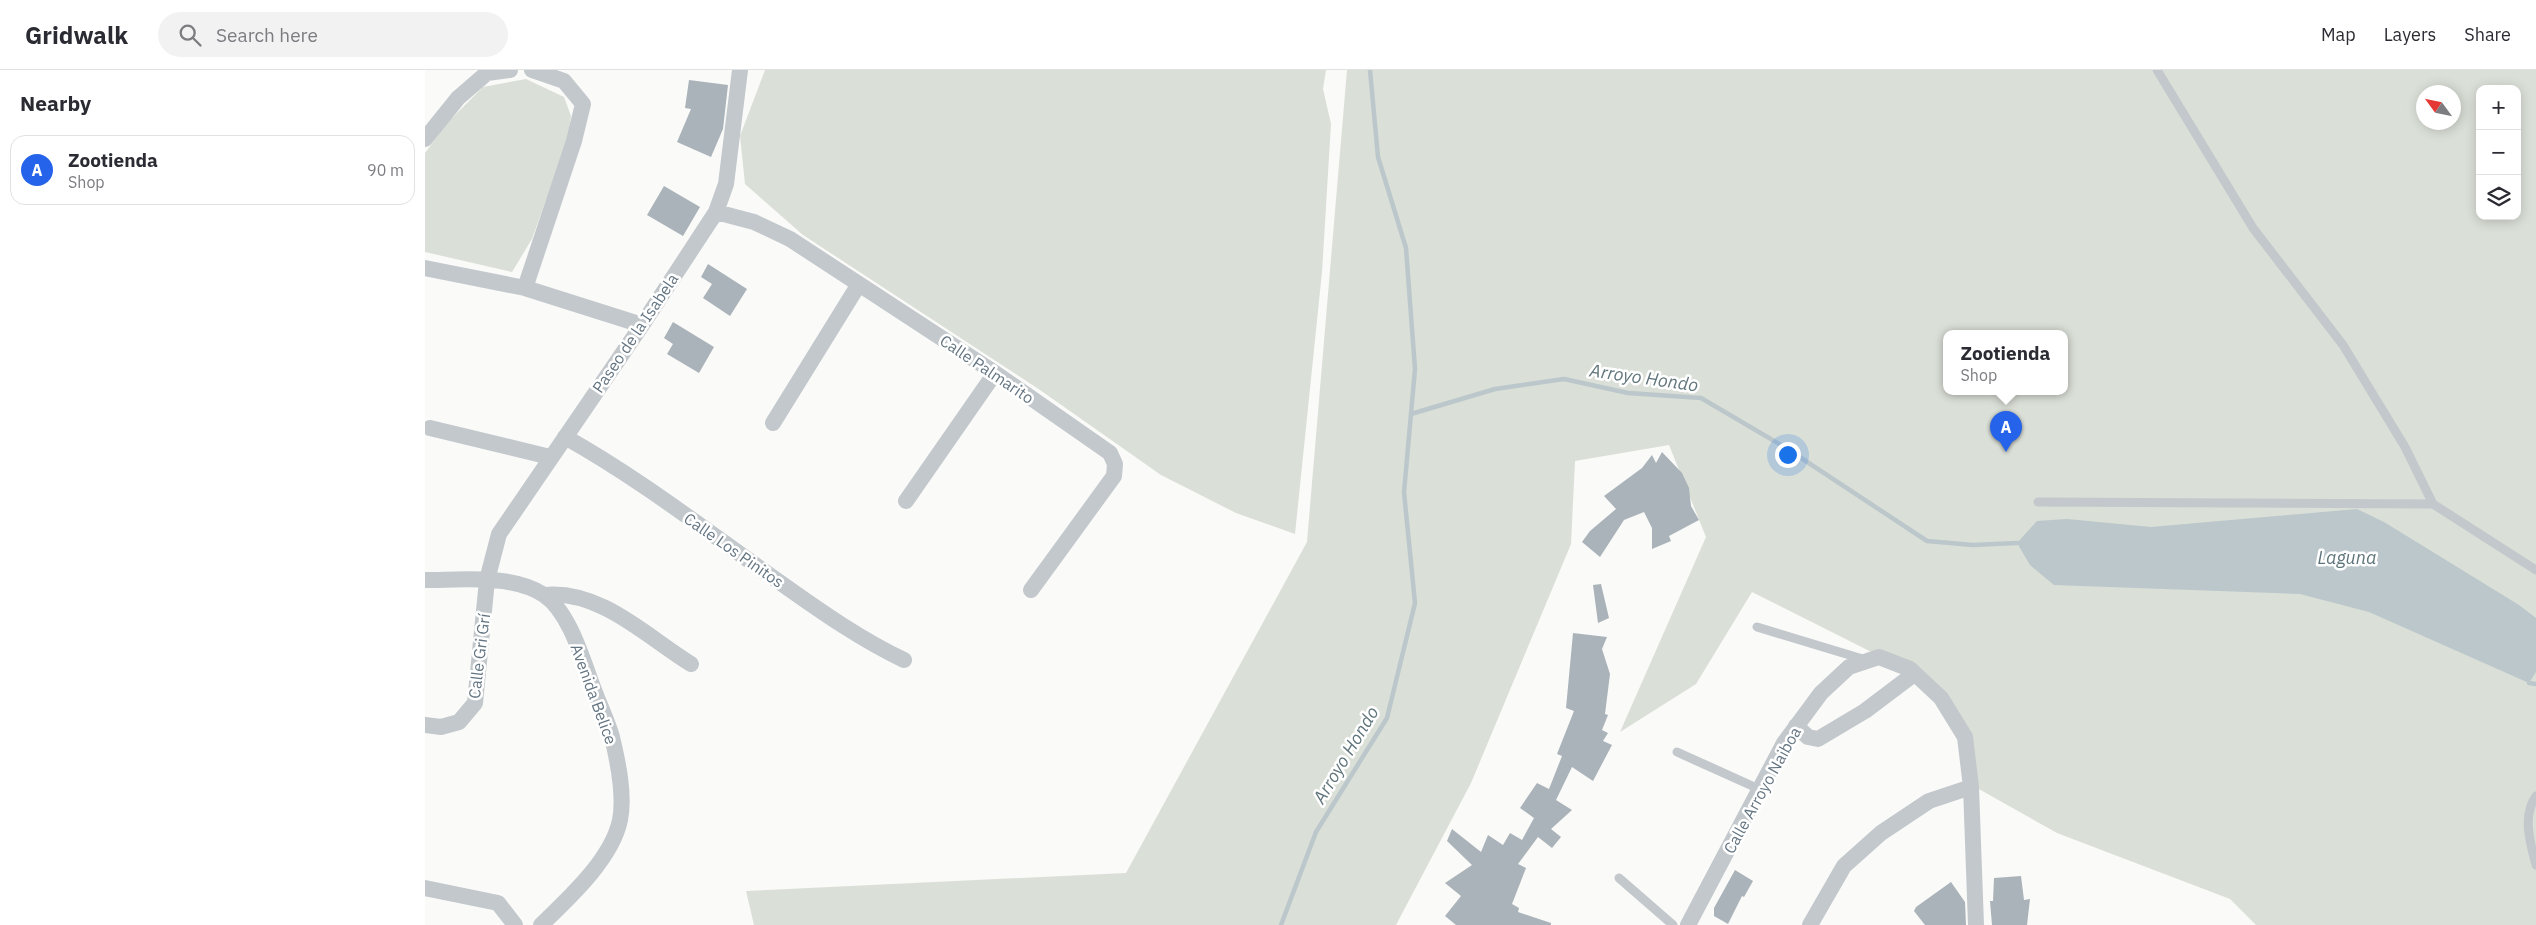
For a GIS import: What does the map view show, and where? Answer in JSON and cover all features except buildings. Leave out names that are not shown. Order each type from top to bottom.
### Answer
[{"type":"street","points":[[425,139],[458,98],[487,73],[510,70]]},
{"type":"street","points":[[525,288],[574,141],[583,104],[564,81],[532,70]]},
{"type":"street","name":"Paseo de la Isabela","points":[[487,580],[499,534],[549,457],[565,437],[716,212],[726,184],[740,70]]},
{"type":"street","name":"Calle Palmarito","points":[[716,212],[754,222],[790,239],[995,373],[1109,453],[1115,464],[1114,476],[1031,590]]},
{"type":"street","points":[[425,268],[525,288],[642,324]]},
{"type":"street","points":[[773,423],[859,284]]},
{"type":"street","points":[[907,501],[995,373]]},
{"type":"street","points":[[430,428],[549,457]]},
{"type":"street","name":"Calle Los Pinitos","points":[[565,437],[603,458],[806,601],[879,648],[904,660]]},
{"type":"street","name":"Avenida Belice","points":[[425,580],[487,580],[527,587],[544,595],[558,607],[571,632],[612,737],[622,799],[620,820],[609,847],[585,880],[546,924]]},
{"type":"street","name":"Calle Gri Grí","points":[[425,725],[441,727],[459,722],[475,703],[487,580]]},
{"type":"street","points":[[544,595],[579,596],[602,606],[691,664]]},
{"type":"street","points":[[1874,659],[1910,669],[1941,698],[1965,737],[1971,787],[1976,925]]},
{"type":"street","name":"Calle Arroyo Naiboa","points":[[1688,925],[1784,743],[1821,693],[1849,667],[1874,659]]},
{"type":"street","points":[[1796,726],[1809,737],[1818,739],[1865,712],[1914,674]]},
{"type":"street","points":[[1810,925],[1844,866],[1881,833],[1929,801],[1971,787]]},
{"type":"street","points":[[425,888],[498,903],[515,925]]},
{"type":"lane","points":[[2157,70],[2253,228],[2343,345],[2405,447],[2433,504],[2536,570]]},
{"type":"lane","points":[[2038,502],[2433,504]]},
{"type":"lane","points":[[1757,627],[1874,659]]},
{"type":"lane","points":[[1677,752],[1759,790]]},
{"type":"lane","points":[[2536,796],[2531,803],[2527,819],[2536,865]]},
{"type":"lane","points":[[1619,878],[1673,925]]},
{"type":"shaded area","points":[[765,70],[1326,70],[1323,89],[1331,124],[1322,272],[1295,534],[1236,513],[1161,475],[1040,390],[803,235],[745,184],[740,136]]},
{"type":"shaded area","points":[[1347,70],[2536,70],[2536,925],[2256,925],[2230,899],[2057,833],[1977,788],[1937,685],[1752,592],[1696,684],[1620,732],[1706,537],[1669,445],[1575,461],[1571,544],[1471,783],[1396,925],[754,925],[746,891],[1126,873],[1307,542]]},
{"type":"shaded area","points":[[526,79],[564,97],[571,116],[568,139],[532,239],[512,272],[425,252],[425,153],[448,122],[483,87]]},
{"type":"water","name":"Laguna","points":[[2357,509],[2384,522],[2519,605],[2536,618],[2536,672],[2529,683],[2369,612],[2300,594],[2054,585],[2030,565],[2017,543],[2037,521],[2067,519],[2151,527]]},
{"type":"waterway","name":"Arroyo Hondo","points":[[1281,925],[1316,832],[1387,718],[1415,603],[1404,492],[1415,369],[1406,248],[1378,157],[1370,70]]},
{"type":"waterway","name":"Arroyo Hondo","points":[[1411,414],[1495,389],[1564,379],[1628,393],[1701,398],[1786,448],[1927,541],[1973,545],[2017,543]]},
{"type":"waterway","name":"Arroyo Hondo","points":[[2529,683],[2536,684]]},
{"type":"place","name":"Zootienda","points":[[2006,452]]}]
